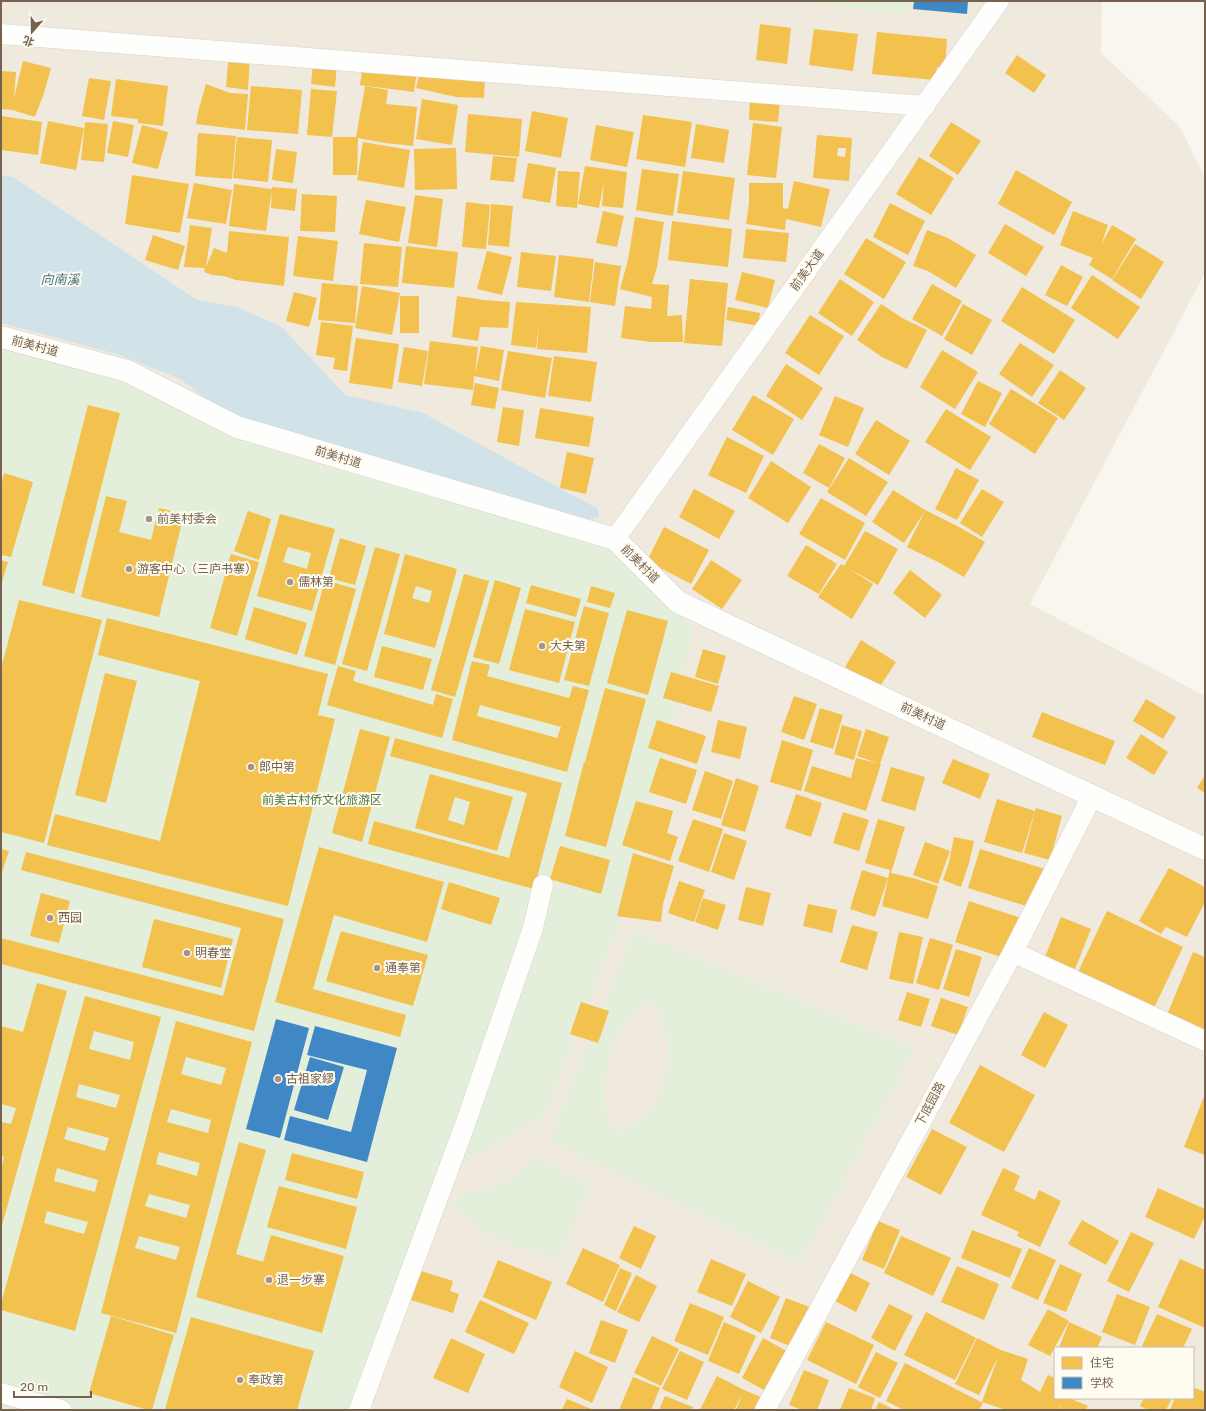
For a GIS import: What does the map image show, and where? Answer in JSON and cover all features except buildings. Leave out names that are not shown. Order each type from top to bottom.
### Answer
[{"type":"street","name":"前美大道","points":[[615,539],[1000,1]]},
{"type":"street","points":[[1,34],[925,106]]},
{"type":"street","name":"前美村道","points":[[1,337],[127,371],[237,426],[615,539],[678,602],[1205,849]]},
{"type":"street","name":"下底园路","points":[[765,1410],[1013,952],[1092,796]]},
{"type":"street","points":[[359,1410],[466,1122],[533,928],[543,885]]},
{"type":"street","points":[[1013,952],[1205,1040]]},
{"type":"street","points":[[1,1393],[61,1410]]},
{"type":"shaded area","points":[[1,1],[1102,1],[1101,53],[1180,127],[1205,178],[1205,273],[1030,604],[1205,696],[1205,1410],[1,1410]]},
{"type":"green space","points":[[796,1],[909,1],[908,14]]},
{"type":"green space","name":"前美古村侨文化旅游区","points":[[1,348],[120,382],[268,450],[610,547],[694,630],[630,894],[545,1115],[455,1168],[366,1410],[1,1410]]},
{"type":"green space","points":[[634,931],[914,1049],[800,1263],[549,1141]],"holes":[[[652,999],[663,1021],[669,1045],[662,1084],[653,1105],[646,1114],[627,1128],[615,1132],[609,1122],[605,1101],[606,1076],[611,1050],[619,1032],[630,1018]]]},
{"type":"green space","points":[[531,1156],[590,1185],[560,1259],[522,1250],[492,1236],[476,1225],[455,1207],[458,1193],[484,1191],[507,1182],[523,1168]]},
{"type":"water","name":"向南溪","points":[[1,176],[13,177],[197,300],[237,307],[282,327],[345,395],[423,413],[598,509],[599,517],[589,520],[227,414],[180,379],[120,355],[1,323]]},
{"type":"place","name":"前美村委会","points":[[149,519]]},
{"type":"place","name":"游客中心（三庐书寨）","points":[[129,569]]},
{"type":"place","name":"儒林第","points":[[290,582]]},
{"type":"place","name":"大夫第","points":[[542,646]]},
{"type":"place","name":"郎中第","points":[[251,767]]},
{"type":"place","name":"西园","points":[[50,918]]},
{"type":"place","name":"明春堂","points":[[187,953]]},
{"type":"place","name":"通奉第","points":[[377,968]]},
{"type":"place","name":"古祖家繆","points":[[278,1079]]},
{"type":"place","name":"退一步寨","points":[[269,1280]]},
{"type":"place","name":"奉政第","points":[[240,1380]]}]
